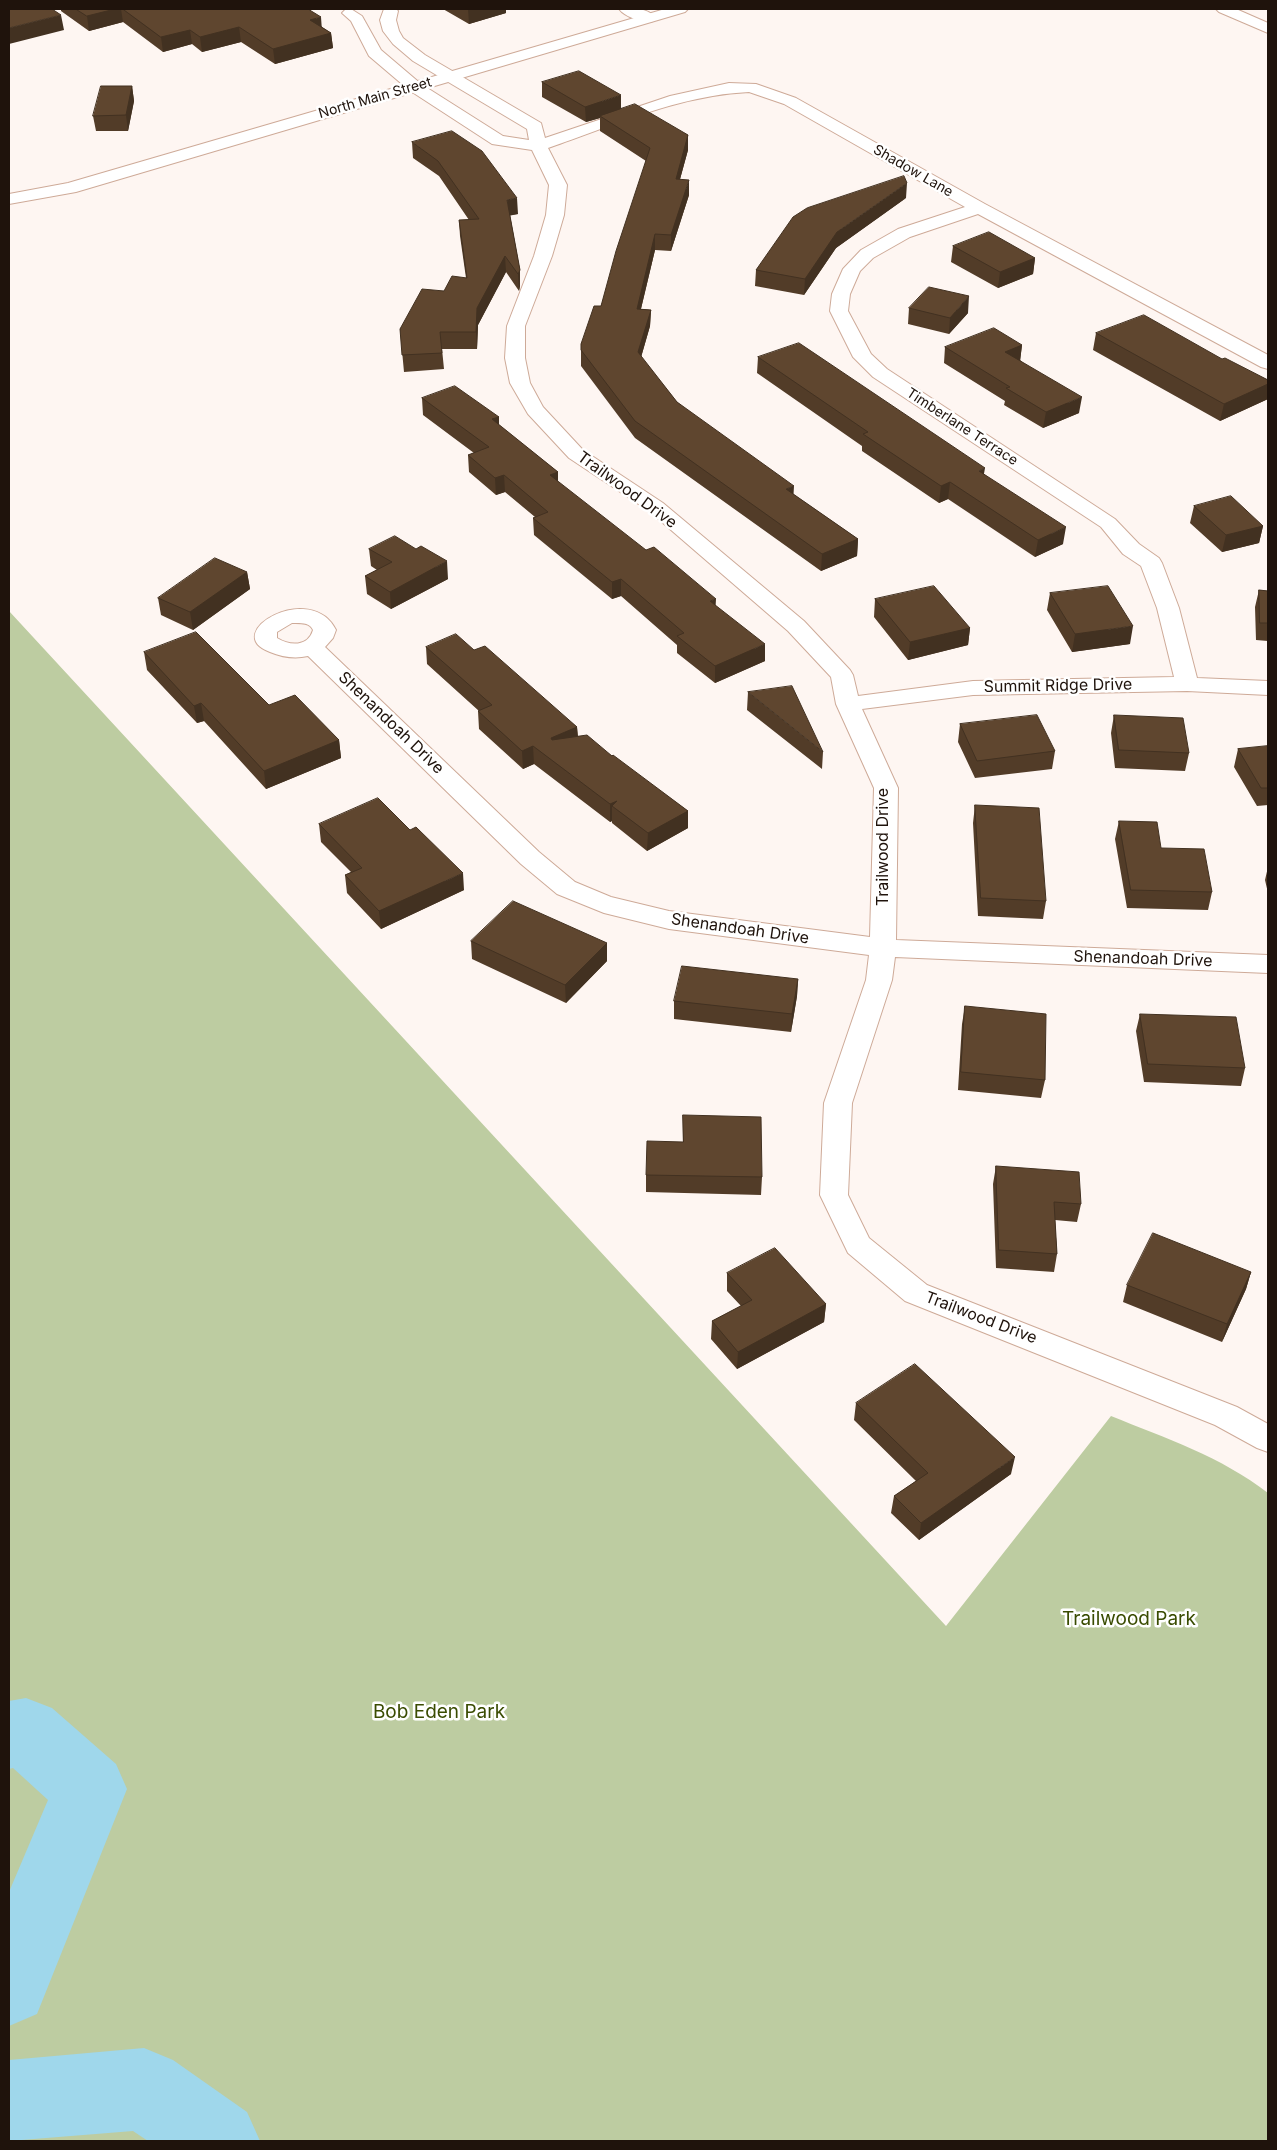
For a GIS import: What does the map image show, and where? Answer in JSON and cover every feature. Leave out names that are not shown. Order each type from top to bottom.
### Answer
[{"type":"street","points":[[627,9],[648,18]]},
{"type":"street","name":"North Main Street","points":[[14,204],[680,9]]},
{"type":"street","points":[[1224,9],[1268,28]]},
{"type":"street","points":[[347,11],[373,15],[392,10]]},
{"type":"street","name":"Trailwood Drive","points":[[392,10],[388,20],[391,31],[398,41],[419,58],[535,128],[538,146],[558,185],[555,214],[543,256],[516,326],[515,358],[520,383],[535,410],[576,454],[656,507],[796,626],[842,675],[848,704],[886,788],[883,948],[879,980],[838,1103],[834,1195],[858,1245],[916,1293],[1226,1416],[1268,1439]]},
{"type":"street","points":[[347,11],[357,20],[375,53],[415,87],[498,140],[538,146]]},
{"type":"street","name":"Shadow Lane","points":[[538,146],[676,99],[711,90],[750,87],[790,101],[979,208],[1268,363]]},
{"type":"street","name":"Timberlane Terrace","points":[[979,208],[904,233],[867,254],[852,270],[840,294],[838,311],[863,357],[880,373],[1108,523],[1131,549],[1152,563],[1168,608],[1186,684]]},
{"type":"street","name":"Shenandoah Drive","points":[[312,647],[530,858],[566,888],[604,904],[669,920],[883,948],[1268,964]]},
{"type":"street","name":"Summit Ridge Drive","points":[[848,704],[973,688],[1186,684],[1268,688]]},
{"type":"green space","name":"Bob Eden Park","points":[[9,611],[946,1626],[1111,1416],[1192,1449],[1232,1469],[1268,1493],[1268,2141],[9,2141]]},
{"type":"building","points":[[9,9],[52,9],[61,15],[9,28]]},
{"type":"building","points":[[76,9],[115,9],[87,16]]},
{"type":"building","points":[[123,9],[308,9],[321,17],[310,20],[331,33],[273,49],[239,27],[200,37],[190,30],[161,37]]},
{"type":"building","points":[[579,71],[621,95],[585,107],[542,82]]},
{"type":"building","points":[[101,86],[132,86],[126,115],[93,116]]},
{"type":"building","points":[[635,104],[688,135],[676,179],[689,180],[671,235],[655,234],[637,309],[651,310],[638,352],[677,402],[794,486],[786,489],[858,539],[822,554],[635,421],[581,350],[581,344],[594,306],[601,306],[616,251],[650,148],[600,116]]},
{"type":"building","points":[[452,131],[482,151],[517,198],[507,200],[520,270],[518,274],[505,256],[477,308],[476,332],[440,332],[442,353],[402,355],[400,329],[422,289],[444,291],[452,276],[467,278],[459,220],[479,219],[438,161],[412,142]]},
{"type":"building","points":[[904,176],[907,183],[837,232],[805,279],[756,270],[793,217],[807,208]]},
{"type":"building","points":[[989,232],[1035,258],[1000,272],[953,246]]},
{"type":"building","points":[[929,287],[969,296],[950,318],[909,308]]},
{"type":"building","points":[[1144,315],[1222,359],[1225,358],[1268,380],[1268,384],[1224,404],[1096,333]]},
{"type":"building","points":[[994,328],[1022,345],[1005,352],[1082,397],[1046,412],[1006,388],[1010,387],[945,347]]},
{"type":"building","points":[[799,343],[985,468],[979,471],[1066,527],[1038,540],[950,482],[941,486],[863,434],[868,432],[758,357]]},
{"type":"building","points":[[455,386],[499,417],[492,419],[558,472],[550,475],[646,550],[654,547],[716,599],[710,601],[765,644],[715,666],[677,636],[684,633],[621,579],[612,582],[533,518],[548,512],[504,475],[495,478],[468,455],[489,447],[422,398]]},
{"type":"building","points":[[1231,496],[1263,526],[1226,535],[1194,506]]},
{"type":"building","points":[[395,536],[416,549],[421,546],[447,561],[390,592],[365,576],[392,562],[369,549]]},
{"type":"building","points":[[215,558],[247,572],[190,612],[158,598]]},
{"type":"building","points":[[934,586],[970,628],[910,642],[875,599]]},
{"type":"building","points":[[1108,586],[1133,626],[1075,634],[1050,593]]},
{"type":"building","points":[[1259,590],[1268,591],[1268,623],[1260,623]]},
{"type":"building","points":[[196,632],[269,705],[295,695],[339,740],[264,771],[201,703],[194,706],[144,652]]},
{"type":"building","points":[[456,634],[474,650],[485,646],[577,727],[551,738],[552,740],[587,735],[612,756],[688,811],[648,833],[612,806],[617,801],[610,804],[533,746],[522,751],[478,711],[492,705],[426,647]]},
{"type":"building","points":[[792,686],[823,752],[748,692]]},
{"type":"building","points":[[1037,715],[1055,751],[977,761],[960,724]]},
{"type":"building","points":[[1114,715],[1183,718],[1189,753],[1119,750]]},
{"type":"building","points":[[1268,746],[1268,788],[1261,788],[1238,749]]},
{"type":"building","points":[[378,798],[410,830],[416,827],[463,873],[379,911],[345,875],[362,868],[319,824]]},
{"type":"building","points":[[975,805],[1039,808],[1046,901],[981,898]]},
{"type":"building","points":[[1119,821],[1157,822],[1161,848],[1204,849],[1212,892],[1131,890]]},
{"type":"building","points":[[513,901],[607,943],[565,985],[471,941]]},
{"type":"building","points":[[682,966],[798,979],[792,1014],[674,1001]]},
{"type":"building","points":[[965,1006],[1046,1014],[1045,1080],[961,1072]]},
{"type":"building","points":[[1140,1014],[1236,1017],[1245,1068],[1148,1064]]},
{"type":"building","points":[[683,1115],[761,1117],[762,1177],[646,1175],[647,1141],[683,1142]]},
{"type":"building","points":[[996,1166],[1079,1172],[1081,1204],[1054,1202],[1057,1254],[999,1250]]},
{"type":"building","points":[[1153,1233],[1251,1272],[1227,1324],[1127,1285]]},
{"type":"building","points":[[775,1248],[826,1304],[738,1352],[712,1321],[752,1300],[727,1273]]},
{"type":"building","points":[[915,1364],[1015,1457],[921,1523],[894,1496],[928,1473],[856,1403]]},
{"type":"waterway","points":[[9,1735],[26,1732],[90,1789],[9,1986]]},
{"type":"waterway","points":[[9,2101],[144,2089],[218,2141]]},
{"type":"park label","name":"Trailwood Park","points":[[1129,1619]]}]
